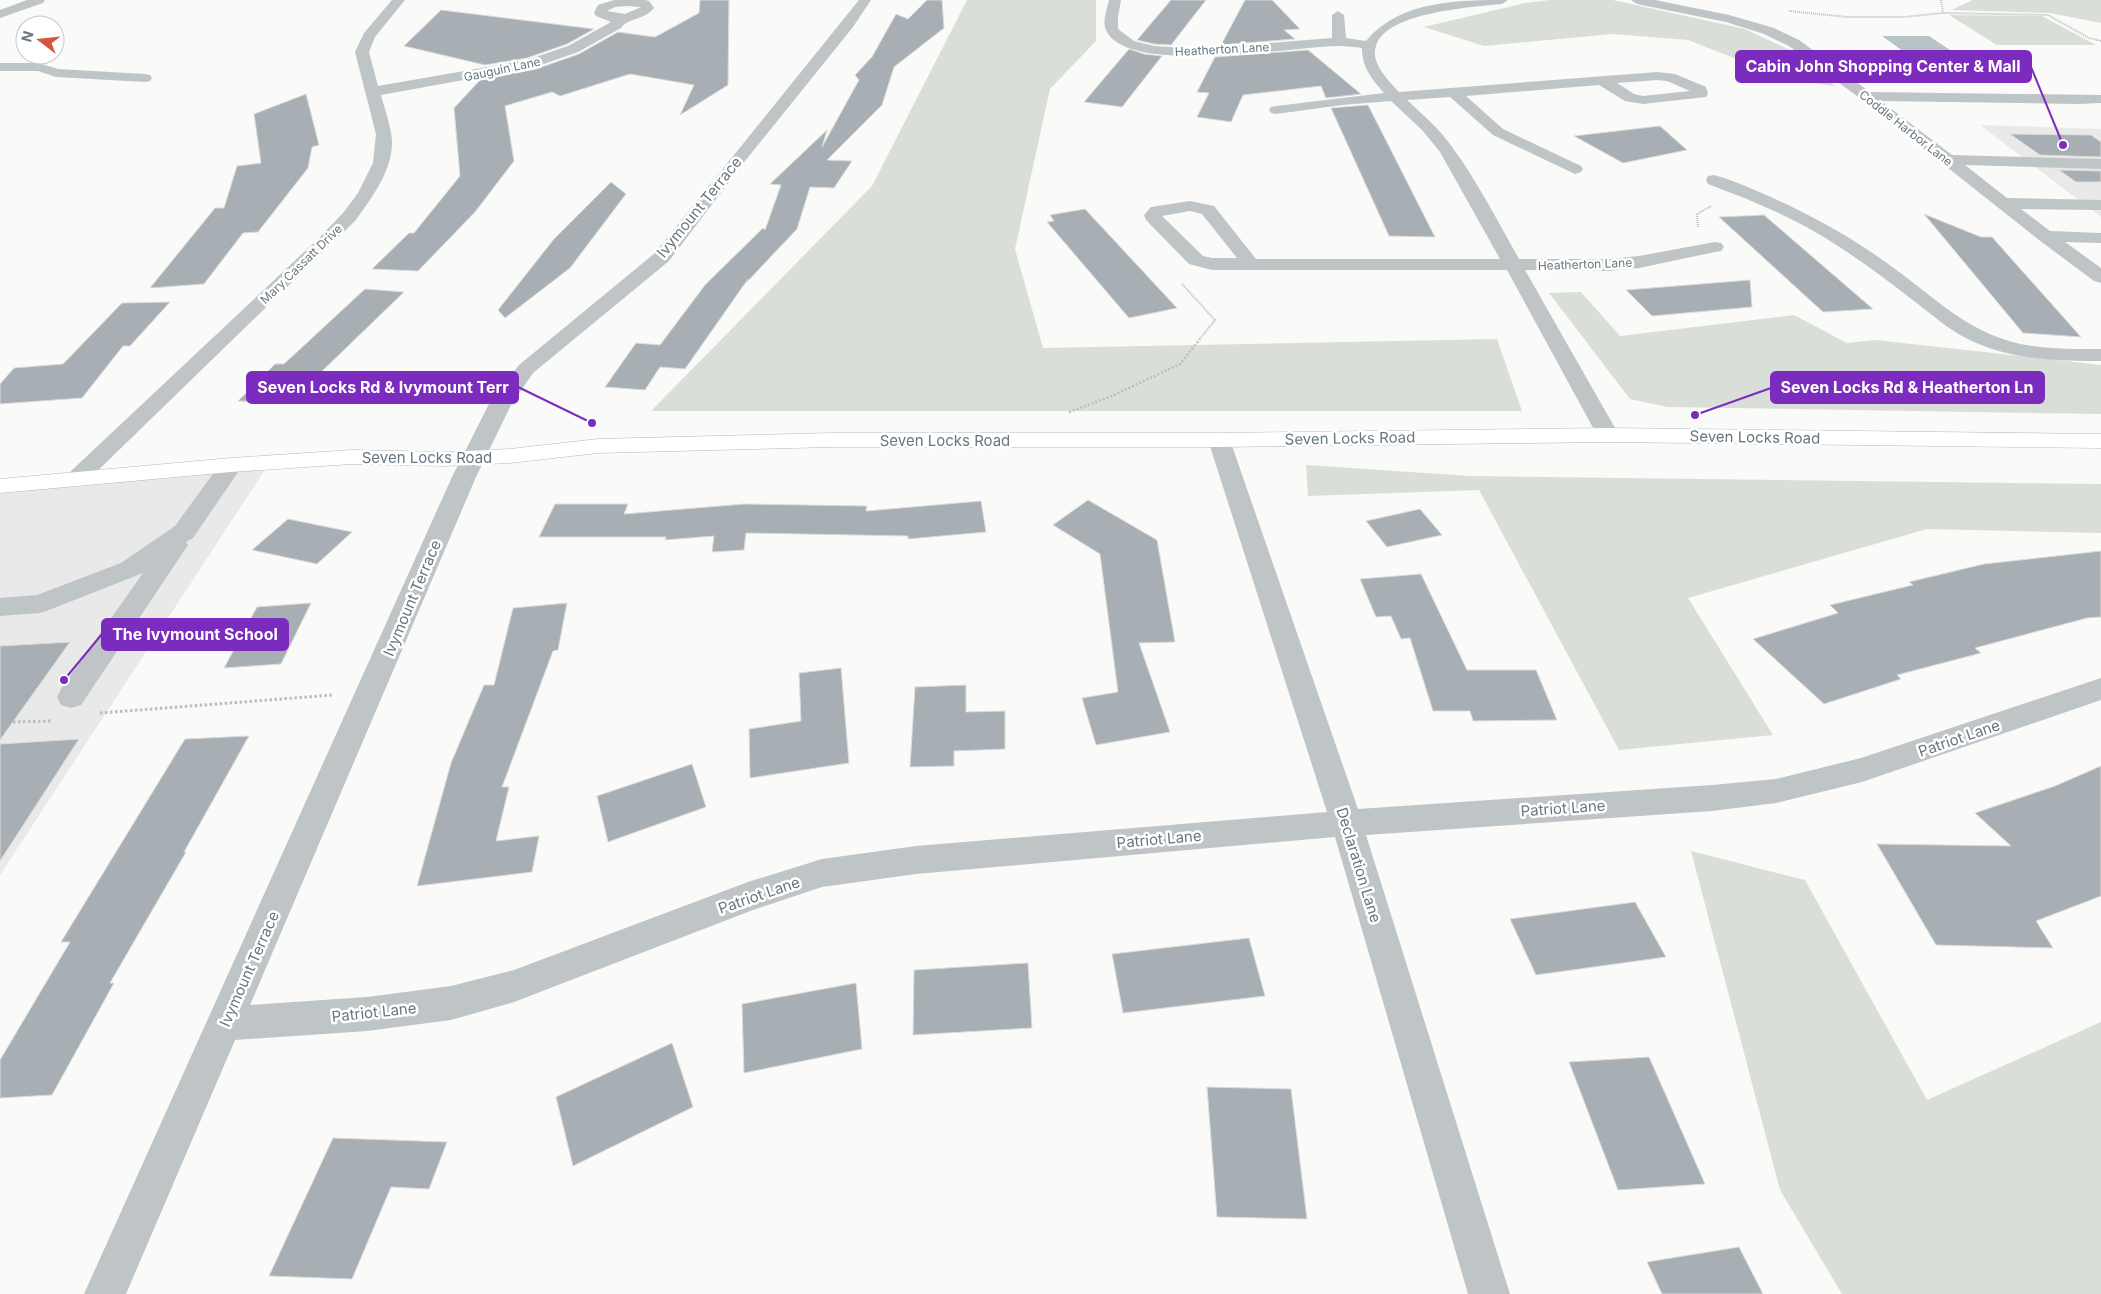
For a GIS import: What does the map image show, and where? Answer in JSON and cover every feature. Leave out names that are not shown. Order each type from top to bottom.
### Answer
[{"type":"main road","name":"Seven Locks Road","points":[[231,465],[477,450],[510,456],[598,446],[832,440],[1219,440],[1608,435],[2101,441]]},
{"type":"main road","points":[[0,486],[78,477],[231,465]]},
{"type":"street","points":[[0,14],[39,0]]},
{"type":"street","name":"Mary Cassatt Drive","points":[[78,477],[326,241],[349,217],[366,194],[381,163],[384,134],[362,52],[369,36],[399,0]]},
{"type":"street","name":"Ivymount Terrace","points":[[105,1294],[477,450],[500,404],[526,369],[662,256],[848,24],[865,0]]},
{"type":"street","name":"Heatherton Lane","points":[[1115,0],[1110,25],[1112,31],[1119,39],[1142,48],[1198,53],[1339,42],[1370,45],[1368,56],[1374,72],[1395,97],[1427,127],[1446,149],[1515,266],[1608,435]]},
{"type":"street","points":[[1370,45],[1382,30],[1401,19],[1449,7],[1502,0]]},
{"type":"street","name":"Coddle Harbor Lane","points":[[1637,0],[1729,19],[1781,36],[1806,51],[1866,96],[2044,236],[2101,277]]},
{"type":"street","points":[[1338,15],[1339,42]]},
{"type":"street","name":"Gauguin Lane","points":[[372,92],[530,64],[573,49],[616,25],[622,17]]},
{"type":"street","points":[[0,67],[40,67],[56,73],[145,78]]},
{"type":"street","points":[[1276,110],[1342,101],[1658,76],[1670,77],[1701,90],[1701,94],[1643,100],[1630,98],[1603,81]]},
{"type":"street","points":[[1453,92],[1498,132],[1574,169]]},
{"type":"street","points":[[1866,96],[2101,99]]},
{"type":"street","points":[[1948,160],[2101,164]]},
{"type":"street","points":[[2023,162],[2046,178]]},
{"type":"street","points":[[1714,180],[1774,204],[1831,234],[1888,272],[1957,326],[1981,338],[2031,352],[2054,355],[2101,355]]},
{"type":"street","points":[[2060,189],[2083,205]]},
{"type":"street","points":[[2003,204],[2101,205]]},
{"type":"street","name":"Heatherton Lane","points":[[1251,264],[1208,210],[1190,206],[1157,211],[1153,215],[1155,220],[1196,260],[1212,264],[1515,266],[1609,264],[1639,262],[1715,247]]},
{"type":"street","points":[[2044,236],[2101,238]]},
{"type":"street","name":"Declaration Lane","points":[[1219,440],[1346,824],[1489,1294]]},
{"type":"street","points":[[71,697],[231,465]]},
{"type":"street","points":[[0,607],[40,604],[130,569],[184,532]]},
{"type":"street","name":"Patriot Lane","points":[[224,1024],[367,1014],[451,1003],[514,986],[748,897],[822,874],[916,860],[1346,824],[1712,798],[1776,791],[1862,770],[2101,689]]},
{"type":"path","points":[[1941,0],[1943,13]]},
{"type":"path","points":[[1784,11],[1856,17],[1904,17],[1943,13],[2048,14],[2089,38],[2101,41]]},
{"type":"path","points":[[1715,247],[1698,233],[1697,214],[1743,192]]},
{"type":"path","points":[[1060,415],[1112,396],[1180,364],[1215,320],[1182,284]]},
{"type":"path","points":[[97,713],[371,692]]},
{"type":"path","points":[[13,722],[57,721]]},
{"type":"shaded area","points":[[967,0],[1096,0],[1096,41],[1050,89],[1015,249],[1043,348],[1497,339],[1522,411],[651,411],[872,186]]},
{"type":"shaded area","points":[[1550,0],[1613,0],[1745,29],[1796,53],[1835,86],[1790,80],[1688,40],[1613,34],[1484,46],[1424,27],[1525,3]]},
{"type":"shaded area","points":[[1973,0],[2101,0],[2101,23],[2050,13],[1951,10]]},
{"type":"shaded area","points":[[1949,15],[2042,16],[2096,45],[1997,45]]},
{"type":"shaded area","points":[[1882,36],[1929,36],[1950,50],[1980,50],[1995,60],[1914,59]]},
{"type":"shaded area","points":[[1980,125],[2101,129],[2101,217]]},
{"type":"shaded area","points":[[1581,292],[1620,336],[1794,315],[1847,343],[1875,340],[2101,365],[2101,414],[1667,407],[1630,399],[1549,293]]},
{"type":"shaded area","points":[[270,462],[0,875],[0,486]]},
{"type":"shaded area","points":[[1306,465],[1470,476],[2101,484],[2101,533],[1927,529],[1688,598],[1773,735],[1619,750],[1479,490],[1308,496]]},
{"type":"shaded area","points":[[1691,851],[1805,880],[1927,1100],[2101,1022],[2101,1294],[1842,1294],[1780,1190]]},
{"type":"building","points":[[700,0],[729,0],[728,85],[680,115],[694,85],[630,74],[560,96],[552,92],[505,106],[514,161],[475,212],[418,271],[372,269],[409,233],[414,233],[460,176],[454,108],[481,79],[536,69],[579,54],[618,32],[655,37],[699,13]]},
{"type":"building","points":[[927,0],[942,0],[944,28],[894,67],[882,105],[827,160],[852,161],[834,188],[810,187],[797,229],[746,283],[748,279],[685,369],[660,367],[645,390],[605,387],[636,343],[660,345],[705,285],[763,228],[765,230],[781,185],[770,184],[827,130],[822,147],[859,80],[855,75],[872,57],[896,14],[908,19]]},
{"type":"building","points":[[1171,0],[1206,0],[1171,45],[1137,40]]},
{"type":"building","points":[[1245,0],[1272,0],[1300,29],[1284,30],[1295,39],[1221,45]]},
{"type":"building","points":[[441,10],[594,29],[567,44],[527,58],[485,65],[404,46]]},
{"type":"building","points":[[1129,49],[1144,54],[1162,56],[1122,107],[1084,102]]},
{"type":"building","points":[[1308,50],[1361,94],[1326,98],[1321,86],[1243,95],[1231,122],[1197,117],[1209,93],[1197,92],[1215,57]]},
{"type":"building","points":[[306,94],[319,145],[312,147],[308,168],[258,232],[243,233],[204,284],[150,288],[215,208],[224,208],[237,166],[261,163],[254,114]]},
{"type":"building","points":[[1368,105],[1435,237],[1389,236],[1331,108]]},
{"type":"building","points":[[1660,126],[1687,150],[1623,163],[1574,136]]},
{"type":"building","points":[[2010,134],[2091,135],[2101,142],[2101,157],[2040,155]]},
{"type":"building","points":[[2059,170],[2101,171],[2101,182],[2076,182]]},
{"type":"building","points":[[611,182],[626,194],[570,268],[505,318],[498,310],[554,239]]},
{"type":"building","points":[[1085,209],[1177,308],[1129,318],[1047,222],[1054,221],[1050,215]]},
{"type":"building","points":[[1924,214],[1981,237],[1992,237],[2081,337],[2023,333]]},
{"type":"building","points":[[1764,215],[1873,309],[1823,312],[1719,217]]},
{"type":"building","points":[[1750,280],[1752,307],[1652,316],[1626,290]]},
{"type":"building","points":[[365,289],[404,292],[289,403],[238,401],[275,364],[284,364]]},
{"type":"building","points":[[170,302],[130,346],[123,346],[82,398],[0,404],[0,384],[14,368],[63,364],[122,303]]},
{"type":"building","points":[[1088,500],[1157,540],[1175,642],[1139,643],[1170,732],[1096,745],[1082,698],[1118,692],[1100,554],[1053,525]]},
{"type":"building","points":[[981,501],[986,532],[908,539],[908,536],[746,533],[744,550],[712,552],[714,536],[665,540],[666,537],[539,537],[555,504],[628,504],[624,514],[744,504],[867,506],[866,511]]},
{"type":"building","points":[[1420,509],[1442,535],[1387,547],[1366,521]]},
{"type":"building","points":[[288,519],[352,532],[317,564],[252,550]]},
{"type":"building","points":[[2101,551],[2101,617],[2087,618],[1975,648],[1981,653],[1897,675],[1901,679],[1824,704],[1753,639],[1838,613],[1830,605],[1913,585],[1909,582],[1984,564]]},
{"type":"building","points":[[1421,574],[1467,670],[1536,670],[1557,720],[1473,721],[1470,711],[1433,711],[1410,638],[1401,639],[1391,616],[1376,617],[1360,579]]},
{"type":"building","points":[[311,603],[281,664],[224,668],[257,607]]},
{"type":"building","points":[[567,603],[558,650],[553,651],[502,787],[509,787],[496,841],[539,836],[532,872],[417,886],[451,763],[484,685],[494,685],[513,608]]},
{"type":"building","points":[[70,642],[0,740],[0,646]]},
{"type":"building","points":[[841,668],[849,763],[750,778],[749,729],[801,721],[799,673]]},
{"type":"building","points":[[966,685],[966,712],[1005,711],[1005,749],[954,751],[954,766],[910,767],[915,687]]},
{"type":"building","points":[[249,736],[184,852],[186,852],[110,983],[114,983],[52,1095],[0,1098],[0,1060],[70,942],[61,942],[185,739]]},
{"type":"building","points":[[79,739],[0,861],[0,744]]},
{"type":"building","points":[[692,764],[706,807],[608,842],[597,796]]},
{"type":"building","points":[[2101,766],[2101,896],[2036,921],[2053,948],[1936,945],[1877,844],[2011,846],[1975,813],[2055,786]]},
{"type":"building","points":[[1635,902],[1666,957],[1536,975],[1510,919]]},
{"type":"building","points":[[1249,938],[1265,996],[1123,1013],[1112,954]]},
{"type":"building","points":[[1028,963],[1032,1028],[913,1035],[914,970]]},
{"type":"building","points":[[856,983],[862,1049],[744,1073],[742,1004]]},
{"type":"building","points":[[672,1043],[693,1107],[573,1166],[556,1097]]},
{"type":"building","points":[[1649,1057],[1705,1184],[1618,1190],[1569,1062]]},
{"type":"building","points":[[1207,1087],[1291,1089],[1307,1219],[1217,1217]]},
{"type":"building","points":[[333,1138],[447,1142],[429,1189],[391,1187],[352,1279],[269,1276]]},
{"type":"building","points":[[1739,1247],[1763,1294],[1662,1294],[1647,1262]]},
{"type":"place","name":"Cabin John Shopping Center & Mall","points":[[2063,145]]},
{"type":"place","name":"Seven Locks Rd & Heatherton Ln","points":[[1695,415]]},
{"type":"place","name":"Seven Locks Rd & Ivymount Terr","points":[[592,423]]},
{"type":"place","name":"The Ivymount School","points":[[64,680]]}]
